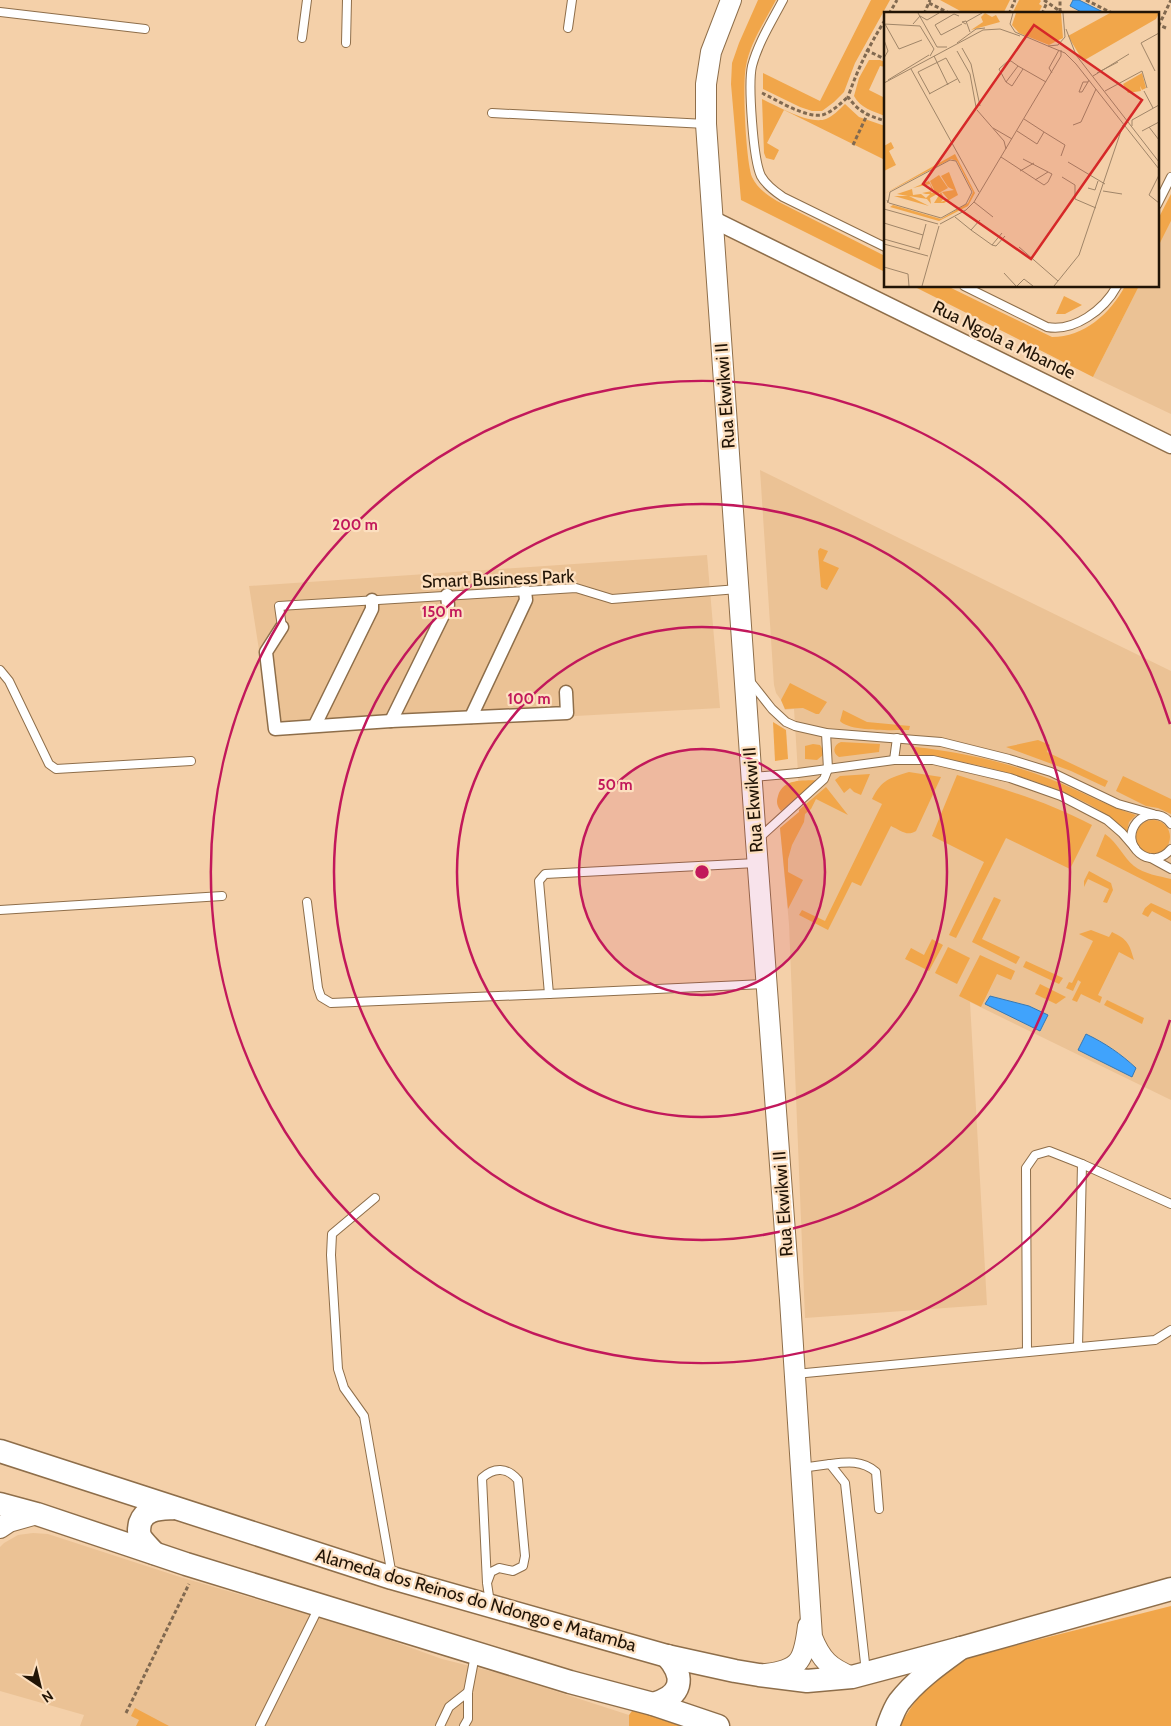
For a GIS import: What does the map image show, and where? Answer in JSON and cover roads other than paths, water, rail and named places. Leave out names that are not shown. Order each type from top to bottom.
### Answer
[{"type":"main road","name":"Alameda dos Reinos do Ndongo e Matamba","points":[[3,1448],[174,1508],[392,1578],[489,1594],[667,1656],[759,1676],[807,1681],[859,1676],[1171,1589]]},
{"type":"main road","points":[[0,1504],[37,1514],[196,1567],[570,1682],[653,1704],[718,1726]]},
{"type":"main road","points":[[154,1553],[140,1536],[140,1521],[144,1515],[155,1509],[174,1508]]},
{"type":"main road","points":[[888,1726],[898,1703],[914,1684],[932,1668],[961,1648]]},
{"type":"main road","points":[[653,1704],[667,1700],[678,1686],[678,1674],[675,1665],[667,1656]]},
{"type":"street","name":"Rua Ekwikwi II","points":[[731,0],[711,52],[706,84],[706,124],[812,1637],[824,1661],[837,1671],[859,1676]]},
{"type":"street","name":"Rua Ngola a Mbande","points":[[712,219],[1171,444]]},
{"type":"street","points":[[471,717],[526,600],[525,590]]},
{"type":"street","points":[[391,721],[448,605],[447,595]]},
{"type":"street","points":[[315,726],[372,608],[372,600]]},
{"type":"street","points":[[282,627],[266,652],[275,729],[391,721],[567,713],[566,692]]},
{"type":"street","points":[[0,1528],[9,1522],[37,1514]]},
{"type":"street","name":"Rua Ekwikwi II","points":[[759,1676],[783,1672],[793,1668],[800,1659],[806,1644],[811,1604]]},
{"type":"lane","points":[[302,38],[307,0]]},
{"type":"lane","points":[[346,43],[347,0]]},
{"type":"lane","points":[[568,28],[572,0]]},
{"type":"lane","points":[[783,0],[756,54],[752,69],[750,88],[757,161],[762,176],[770,188],[782,197],[884,247]]},
{"type":"lane","points":[[0,12],[144,29]]},
{"type":"lane","points":[[492,113],[706,124]]},
{"type":"lane","points":[[1158,203],[1171,177]]},
{"type":"lane","points":[[968,288],[1047,327],[1057,329],[1069,327],[1083,320],[1100,308],[1115,288]]},
{"type":"lane","name":"Smart Business Park","points":[[282,627],[279,606],[576,588],[612,599],[738,590]]},
{"type":"lane","points":[[0,670],[9,681],[49,764],[56,769],[191,761]]},
{"type":"lane","points":[[744,673],[772,709],[786,722],[795,726],[826,733],[941,742],[1027,764],[1075,782],[1118,804],[1162,816],[1171,824]]},
{"type":"lane","points":[[756,841],[824,779],[828,770],[826,733]]},
{"type":"lane","points":[[894,760],[896,738]]},
{"type":"lane","points":[[751,777],[828,770],[894,760],[933,760],[1010,778],[1044,789],[1082,806],[1107,820],[1142,855],[1171,869]]},
{"type":"lane","points":[[1135,848],[1132,842],[1132,829],[1141,819],[1153,814]]},
{"type":"lane","points":[[1151,858],[1164,855],[1171,848]]},
{"type":"lane","points":[[550,994],[539,881],[545,874],[758,863]]},
{"type":"lane","points":[[0,910],[222,896]]},
{"type":"lane","points":[[307,902],[318,988],[321,997],[330,1003],[767,984]]},
{"type":"lane","points":[[1027,1352],[1026,1168],[1035,1154],[1049,1151],[1171,1204]]},
{"type":"lane","points":[[1078,1348],[1082,1164]]},
{"type":"lane","points":[[375,1198],[332,1234],[331,1255],[338,1369],[344,1388],[364,1416],[392,1578]]},
{"type":"lane","points":[[794,1374],[1155,1340],[1171,1330]]},
{"type":"lane","points":[[801,1468],[845,1462],[865,1465],[876,1472],[879,1509]]},
{"type":"lane","points":[[830,1464],[845,1484],[859,1676]]},
{"type":"lane","points":[[499,1470],[513,1473],[518,1480],[525,1556],[523,1566],[513,1571],[499,1568],[491,1572],[489,1594],[482,1478],[490,1471],[499,1470]]},
{"type":"lane","points":[[260,1726],[320,1605]]},
{"type":"lane","points":[[464,1726],[468,1719],[468,1692],[476,1653]]},
{"type":"lane","points":[[440,1726],[449,1707],[468,1692]]},
{"type":"water","points":[[1073,0],[1079,0],[1103,12],[1081,12],[1070,6]]},
{"type":"water","points":[[990,996],[1029,1006],[1048,1015],[1040,1031],[985,1004]]},
{"type":"water","points":[[1086,1034],[1112,1049],[1136,1068],[1132,1077],[1078,1050]]}]
